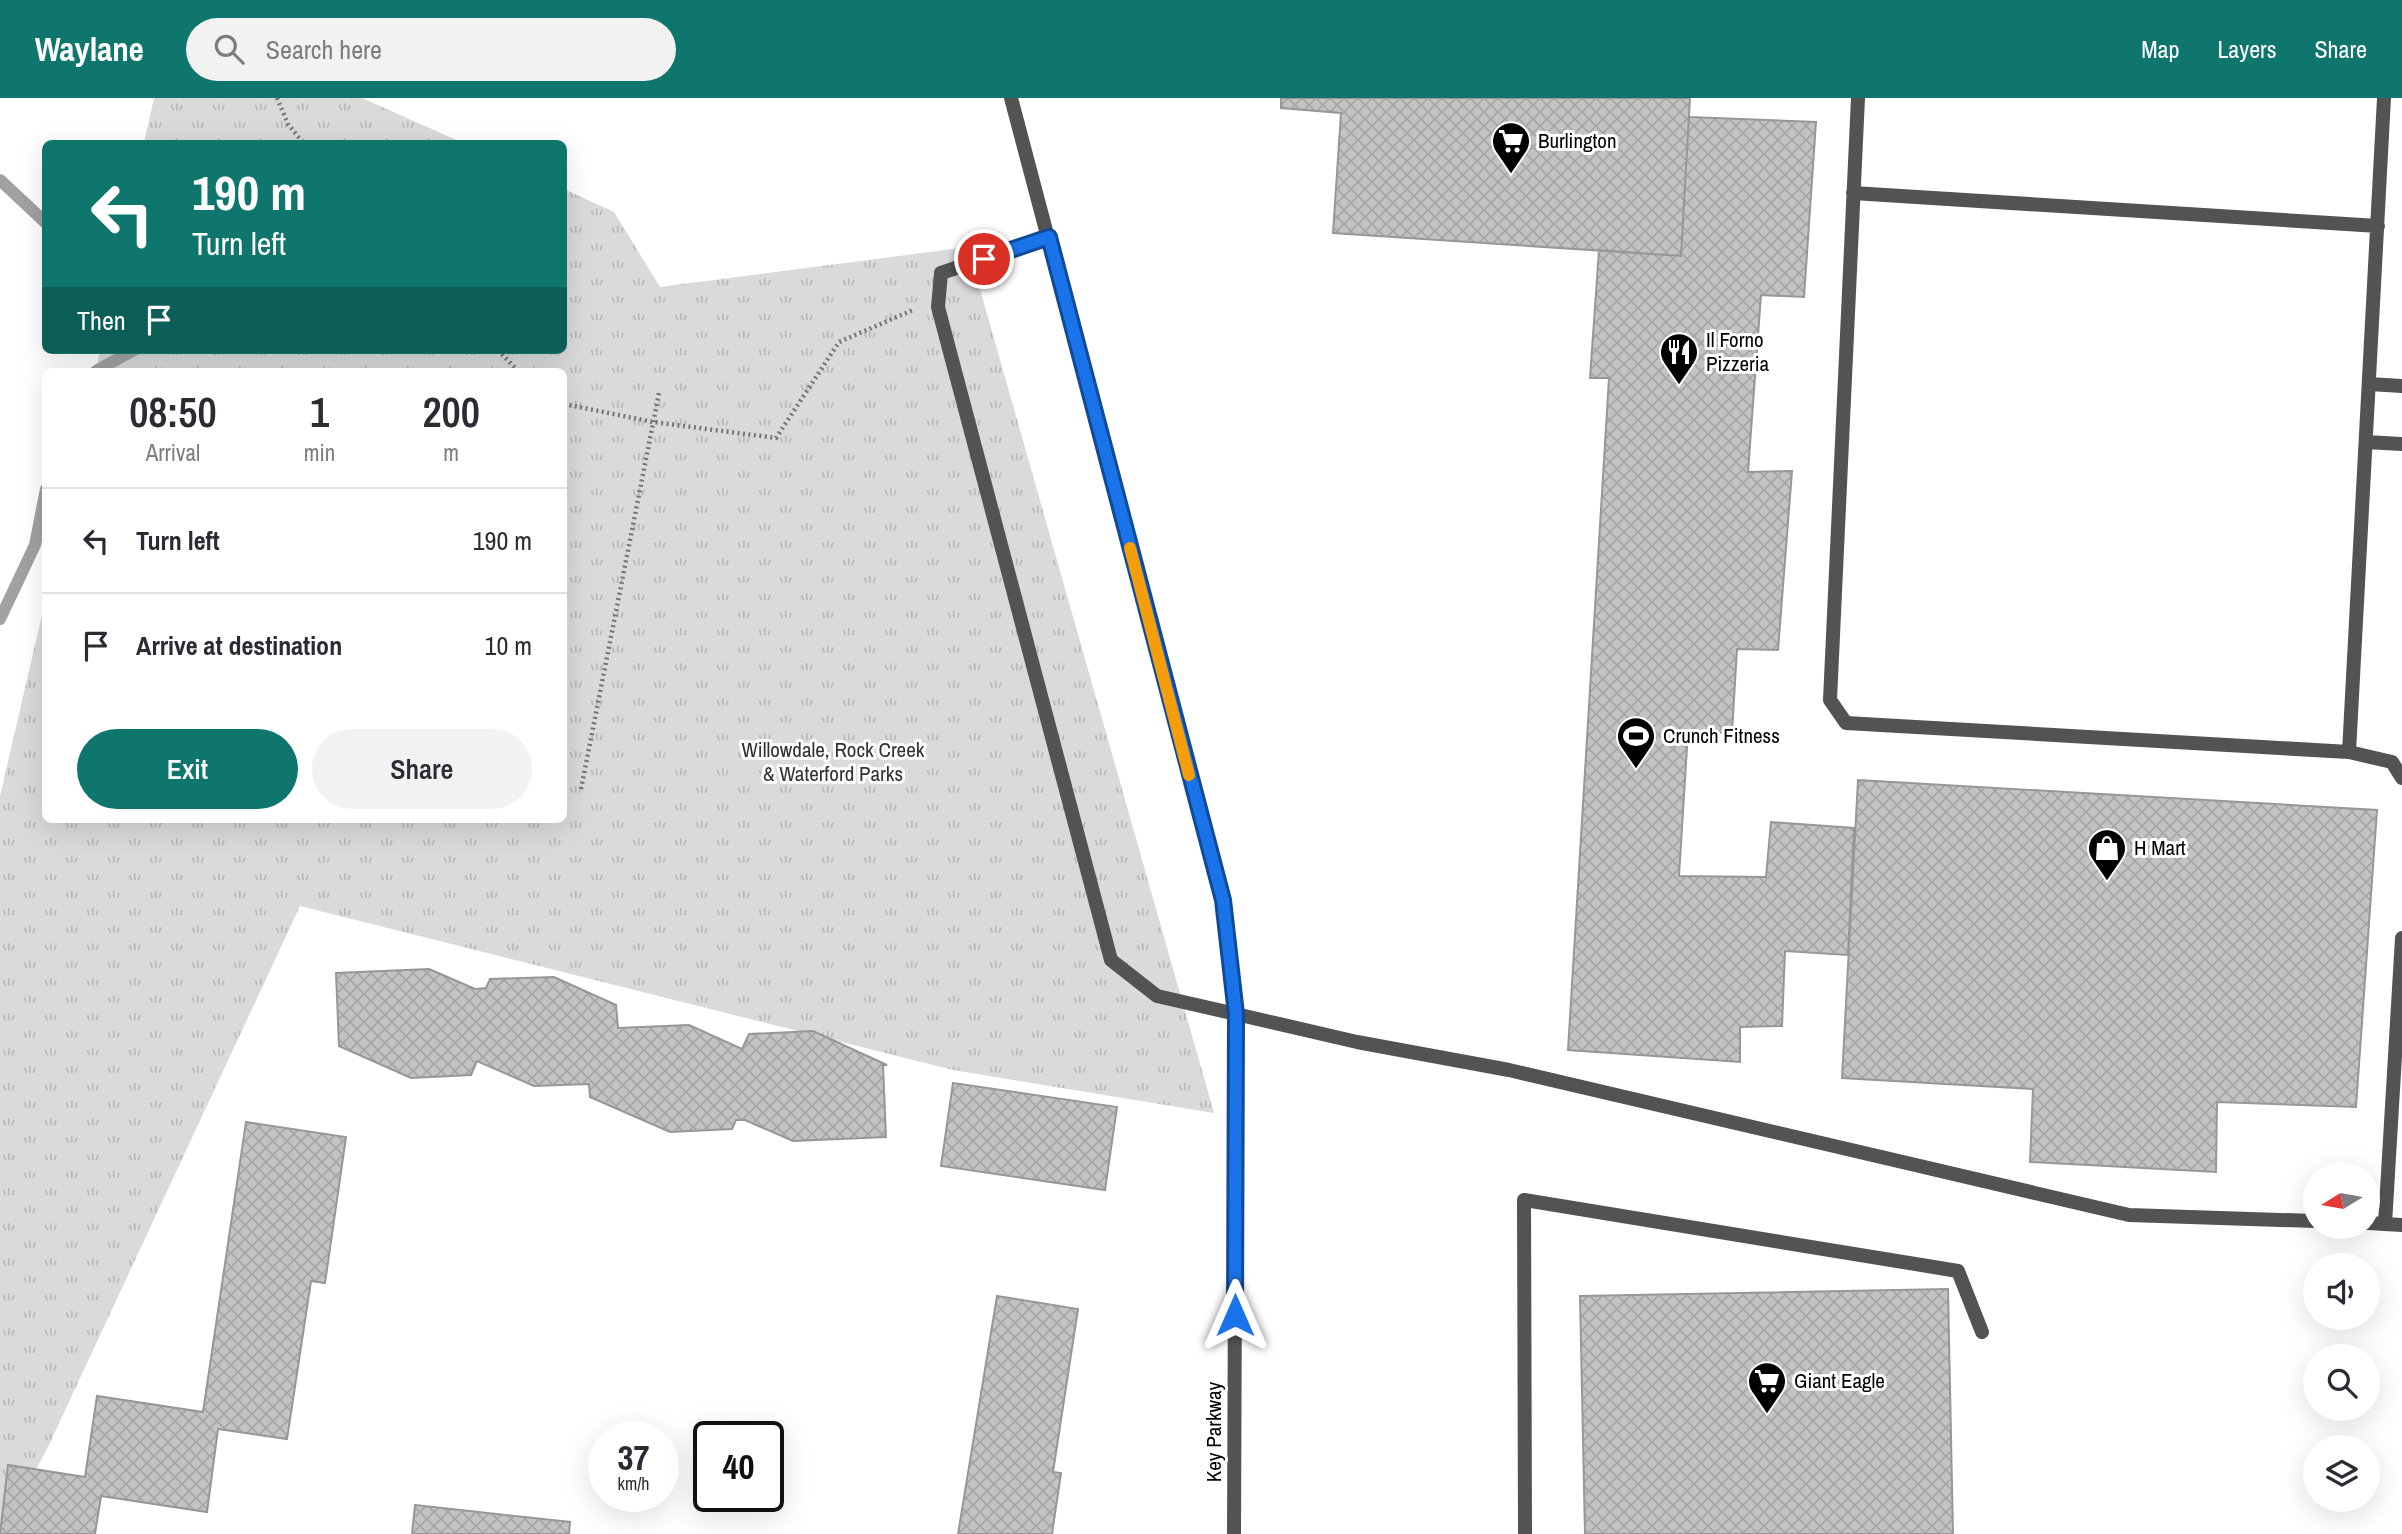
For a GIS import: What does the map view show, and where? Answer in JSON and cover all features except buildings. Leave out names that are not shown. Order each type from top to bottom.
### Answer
[{"type":"street","name":"Key Parkway","points":[[1011,98],[1223,900],[1236,1014],[1234,1534]]},
{"type":"street","points":[[1858,98],[1830,700],[1846,723],[2349,752],[2392,762],[2402,778]]},
{"type":"street","points":[[2349,752],[2384,98]]},
{"type":"street","points":[[1853,193],[2378,226]]},
{"type":"street","points":[[1049,237],[941,273],[938,307],[1111,960],[1157,996],[1357,1042],[1509,1070],[2129,1215],[2303,1221]]},
{"type":"street","points":[[2369,384],[2402,386]]},
{"type":"street","points":[[2366,442],[2402,444]]},
{"type":"street","points":[[2385,1224],[2402,938]]},
{"type":"street","points":[[1525,1534],[1524,1200],[1958,1271],[1982,1332]]},
{"type":"street","points":[[2380,1224],[2402,1225]]},
{"type":"path","points":[[277,98],[288,124],[301,140]]},
{"type":"path","points":[[567,405],[653,422],[776,438],[839,342],[920,307]]},
{"type":"path","points":[[502,354],[515,368]]},
{"type":"path","points":[[581,789],[659,393]]},
{"type":"green space","points":[[154,98],[362,98],[456,140],[145,140]]},
{"type":"green space","name":"Willowdale, Rock Creek & Waterford Parks","points":[[567,190],[614,212],[660,287],[968,247],[1214,1113],[953,1070],[300,906],[47,1449],[0,1534],[0,796],[42,615],[42,823],[567,823],[567,368],[97,368],[99,354],[567,354]]},
{"type":"waterway","points":[[0,180],[42,219]]},
{"type":"waterway","points":[[101,368],[127,354]]},
{"type":"waterway","points":[[0,619],[35,545],[42,509]]},
{"type":"slow traffic","points":[[1130,548],[1189,775]]},
{"type":"place","name":"Burlington","points":[[1511,175]]},
{"type":"place","name":"Il Forno Pizzeria","points":[[1679,386]]},
{"type":"place","name":"Crunch Fitness","points":[[1636,770]]},
{"type":"place","name":"H Mart","points":[[2107,882]]},
{"type":"place","name":"Giant Eagle","points":[[1767,1415]]},
{"type":"route","points":[[984,259],[1049,237],[1223,900],[1236,1014],[1235,1315]]}]
